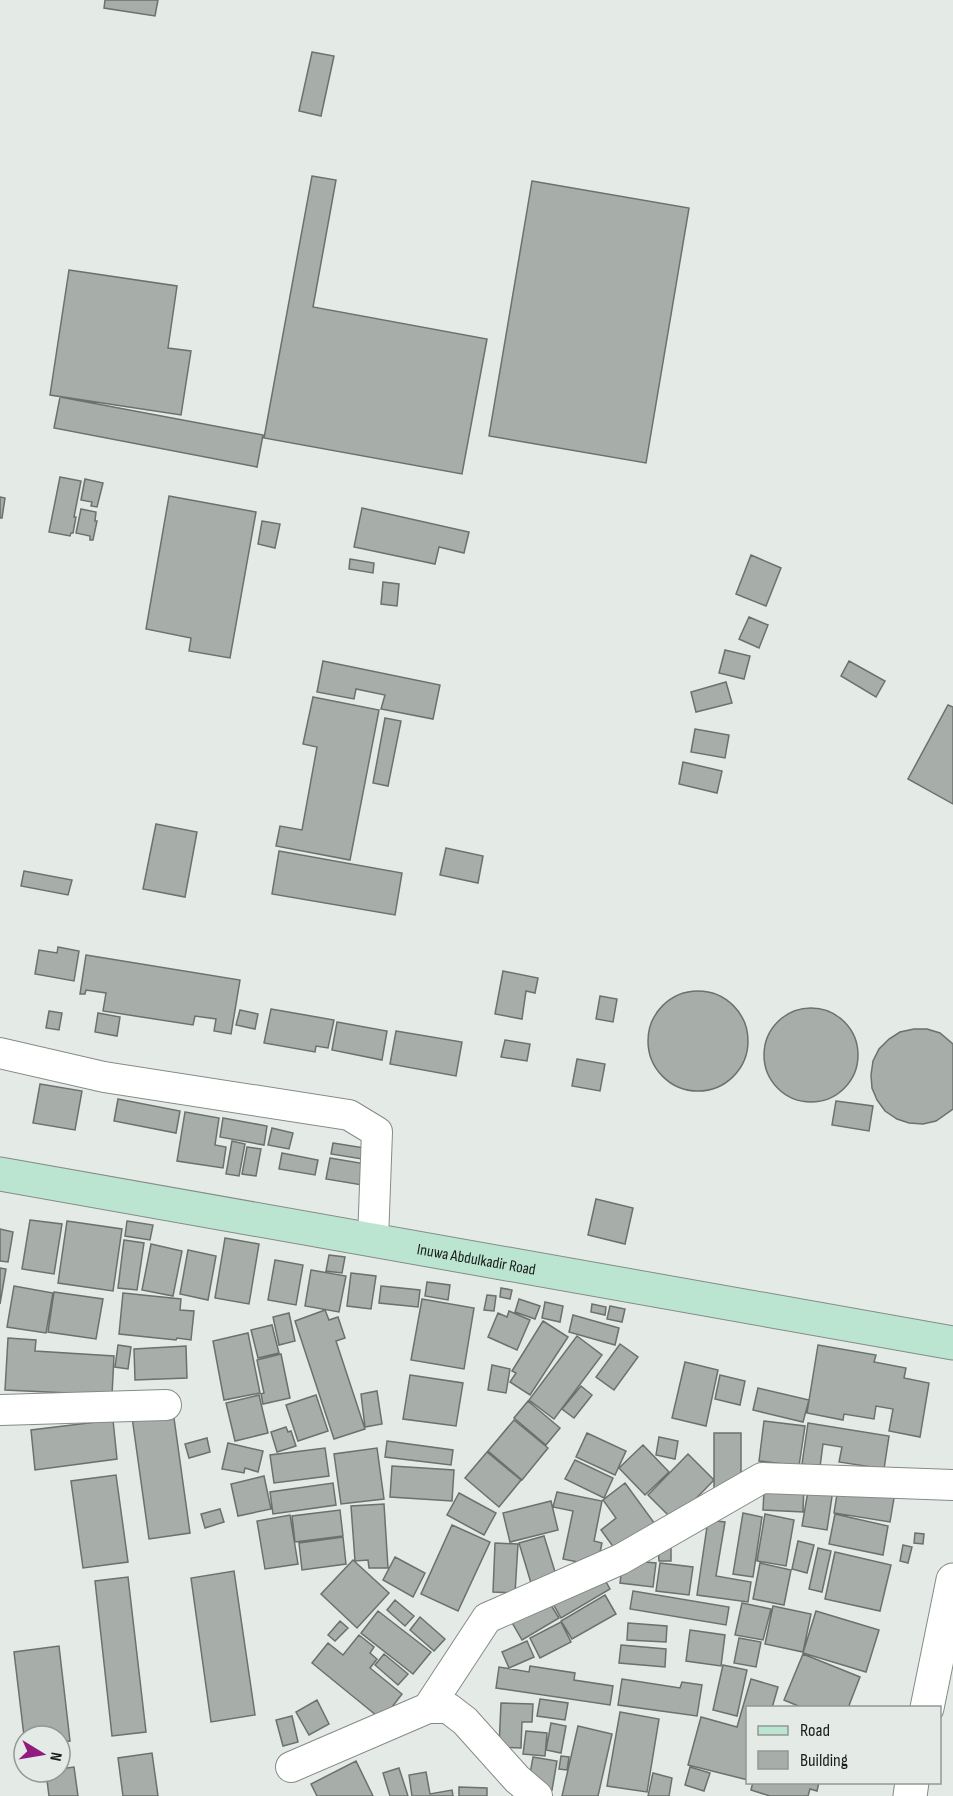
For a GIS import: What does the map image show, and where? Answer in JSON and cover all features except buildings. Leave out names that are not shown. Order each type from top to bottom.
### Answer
[{"type":"main road","name":"Inuwa Abdulkadir Road","points":[[0,1174],[953,1343]]},
{"type":"street","points":[[0,1053],[104,1077],[350,1115],[377,1132],[373,1240]]},
{"type":"street","points":[[0,1410],[166,1405]]},
{"type":"street","points":[[428,1708],[487,1618],[621,1559],[762,1478],[953,1485]]},
{"type":"street","points":[[927,1706],[953,1580]]},
{"type":"street","points":[[291,1767],[428,1708],[448,1708],[465,1721],[517,1779],[537,1796]]}]
